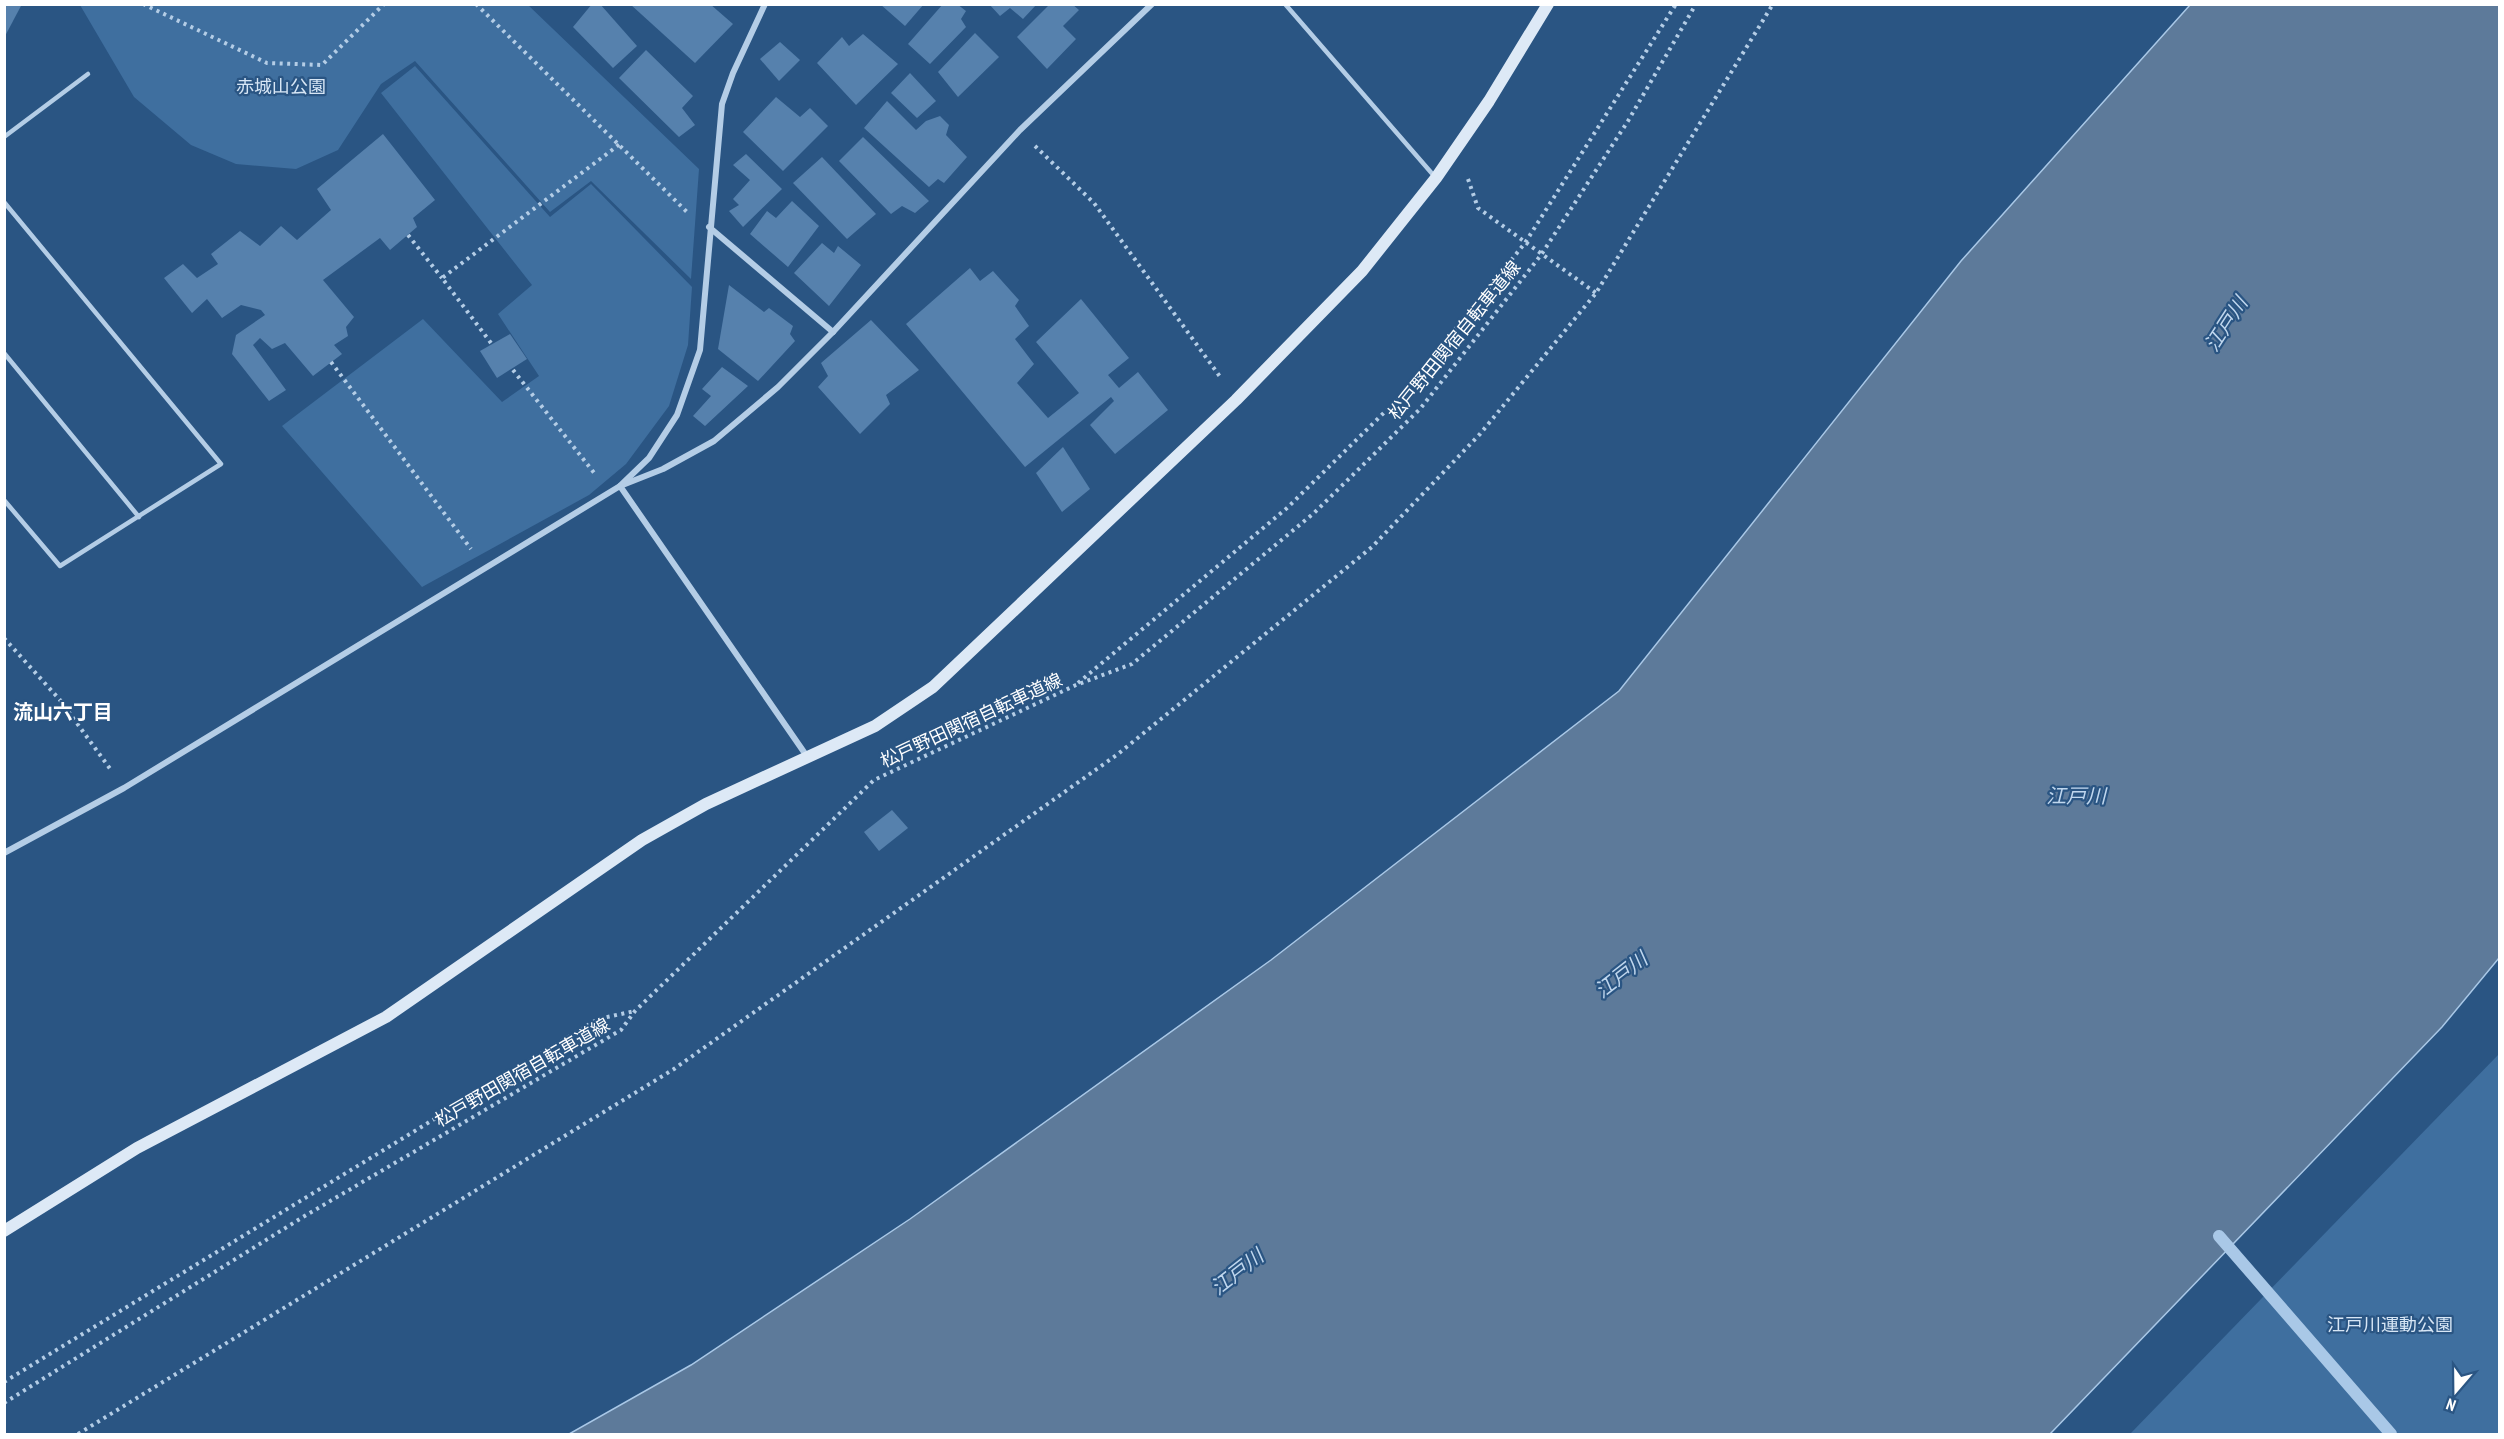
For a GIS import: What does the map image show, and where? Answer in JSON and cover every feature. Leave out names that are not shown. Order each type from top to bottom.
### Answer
[{"type":"street","points":[[620,486],[649,458],[677,415],[700,350],[706,299],[709,227],[722,104],[733,73],[765,4]]},
{"type":"street","points":[[4,853],[124,788],[620,486],[663,470],[714,441],[778,387],[833,332],[1020,130],[1079,70],[1152,4]]},
{"type":"street","points":[[4,1232],[137,1148],[386,1017],[642,840],[706,804],[875,726],[933,687],[1236,400],[1362,271],[1436,178],[1490,101],[1548,4]]},
{"type":"street","points":[[709,227],[833,332]]},
{"type":"street","points":[[620,486],[806,756]]},
{"type":"lane","points":[[1285,4],[1436,178]]},
{"type":"lane","points":[[4,137],[88,74]]},
{"type":"lane","points":[[4,202],[221,464],[60,566],[4,500]]},
{"type":"lane","points":[[4,353],[139,517]]},
{"type":"path","points":[[143,4],[267,63],[322,65],[384,4]]},
{"type":"path","points":[[476,4],[620,144],[709,235]]},
{"type":"path","points":[[1076,685],[1287,508],[1394,403],[1525,243],[1676,4]]},
{"type":"path","name":"松戸野田関宿自転車道線","points":[[4,1403],[303,1216],[621,1030],[635,1011],[874,780],[1076,685],[1132,664],[1314,513],[1420,409],[1541,255],[1628,121],[1696,4]]},
{"type":"path","points":[[78,1434],[674,1069],[1118,754],[1372,547],[1480,434],[1596,293],[1773,4]]},
{"type":"path","points":[[1020,130],[1094,203],[1236,400]]},
{"type":"path","points":[[442,278],[620,144]]},
{"type":"path","points":[[1466,175],[1478,208],[1596,293]]},
{"type":"path","points":[[408,235],[491,343]]},
{"type":"path","points":[[331,362],[486,568]]},
{"type":"path","points":[[513,370],[594,474],[620,486]]},
{"type":"path","points":[[4,638],[60,700],[124,788]]},
{"type":"path","points":[[4,1382],[598,1019],[635,1011]]},
{"type":"green space","name":"赤城山公園","points":[[80,5],[528,5],[699,169],[691,279],[591,181],[550,212],[415,61],[381,84],[338,150],[296,169],[236,164],[191,145],[134,97]]},
{"type":"green space","points":[[415,66],[550,217],[591,184],[692,287],[688,345],[669,406],[626,464],[589,495],[422,587],[282,426],[423,319],[502,402],[539,376],[498,314],[532,285],[381,93]]},
{"type":"green space","name":"江戸川運動公園","points":[[2499,1054],[2499,1434],[2130,1434]]},
{"type":"water","name":"江戸川","points":[[2190,5],[2499,5],[2499,958],[2442,1027],[2050,1434],[569,1434],[691,1365],[910,1219],[1271,960],[1619,691],[1961,261]]},
{"type":"building","points":[[4,4],[22,4],[4,38]]},
{"type":"building","points":[[592,4],[600,4],[637,46],[613,68],[573,27]]},
{"type":"building","points":[[630,4],[710,4],[733,24],[695,63]]},
{"type":"building","points":[[880,4],[924,4],[905,26]]},
{"type":"building","points":[[943,4],[957,4],[966,11],[961,19],[966,27],[930,64],[908,44]]},
{"type":"building","points":[[989,4],[1037,4],[1023,19],[1010,8],[1000,16]]},
{"type":"building","points":[[1050,4],[1072,4],[1079,10],[1063,26],[1076,39],[1047,69],[1017,37]]},
{"type":"building","points":[[975,33],[999,57],[958,97],[938,72]]},
{"type":"building","points":[[863,34],[898,64],[856,105],[817,63],[842,37],[849,46]]},
{"type":"building","points":[[780,42],[800,60],[779,81],[760,59]]},
{"type":"building","points":[[646,50],[693,96],[682,108],[695,125],[679,137],[619,78]]},
{"type":"building","points":[[910,73],[936,101],[917,118],[891,93]]},
{"type":"building","points":[[776,97],[800,117],[810,108],[828,126],[783,171],[743,132]]},
{"type":"building","points":[[887,101],[916,130],[926,121],[940,116],[949,125],[946,135],[967,157],[944,183],[938,179],[929,187],[864,128]]},
{"type":"building","points":[[383,134],[435,200],[413,218],[417,227],[390,250],[380,238],[323,280],[354,317],[346,327],[348,336],[334,345],[342,354],[313,376],[285,343],[272,349],[260,338],[253,345],[286,390],[269,401],[232,354],[236,335],[265,315],[261,310],[241,305],[222,318],[207,299],[192,313],[164,278],[183,264],[197,278],[218,264],[211,254],[240,231],[260,246],[281,226],[297,240],[331,210],[317,189]]},
{"type":"building","points":[[863,137],[929,201],[915,213],[902,206],[891,214],[839,161]]},
{"type":"building","points":[[746,154],[782,189],[743,227],[729,211],[739,205],[733,199],[750,180],[733,165]]},
{"type":"building","points":[[822,157],[876,214],[847,239],[793,183]]},
{"type":"building","points":[[792,201],[819,226],[788,267],[750,234],[767,211],[776,218]]},
{"type":"building","points":[[822,243],[834,253],[838,246],[861,265],[829,306],[794,273]]},
{"type":"building","points":[[970,268],[980,281],[993,271],[1019,300],[1015,306],[1029,326],[1015,339],[1034,364],[1017,383],[1048,418],[1079,393],[1036,342],[1081,299],[1129,358],[1108,375],[1119,388],[1138,372],[1168,410],[1115,454],[1090,425],[1114,401],[1111,397],[1025,467],[906,324]]},
{"type":"building","points":[[729,285],[764,312],[769,308],[793,326],[790,334],[795,341],[758,381],[718,349]]},
{"type":"building","points":[[871,320],[919,370],[886,395],[890,404],[860,434],[818,387],[828,376],[821,363]]},
{"type":"building","points":[[510,334],[527,359],[497,378],[480,351]]},
{"type":"building","points":[[722,367],[748,386],[705,426],[693,416],[711,396],[702,389]]},
{"type":"building","points":[[1063,447],[1090,489],[1062,512],[1036,473]]},
{"type":"building","points":[[892,810],[908,828],[879,851],[864,832]]},
{"type":"waterway","points":[[2219,1236],[2391,1434]]},
{"type":"district","name":"流山六丁目","points":[[63,712]]}]
